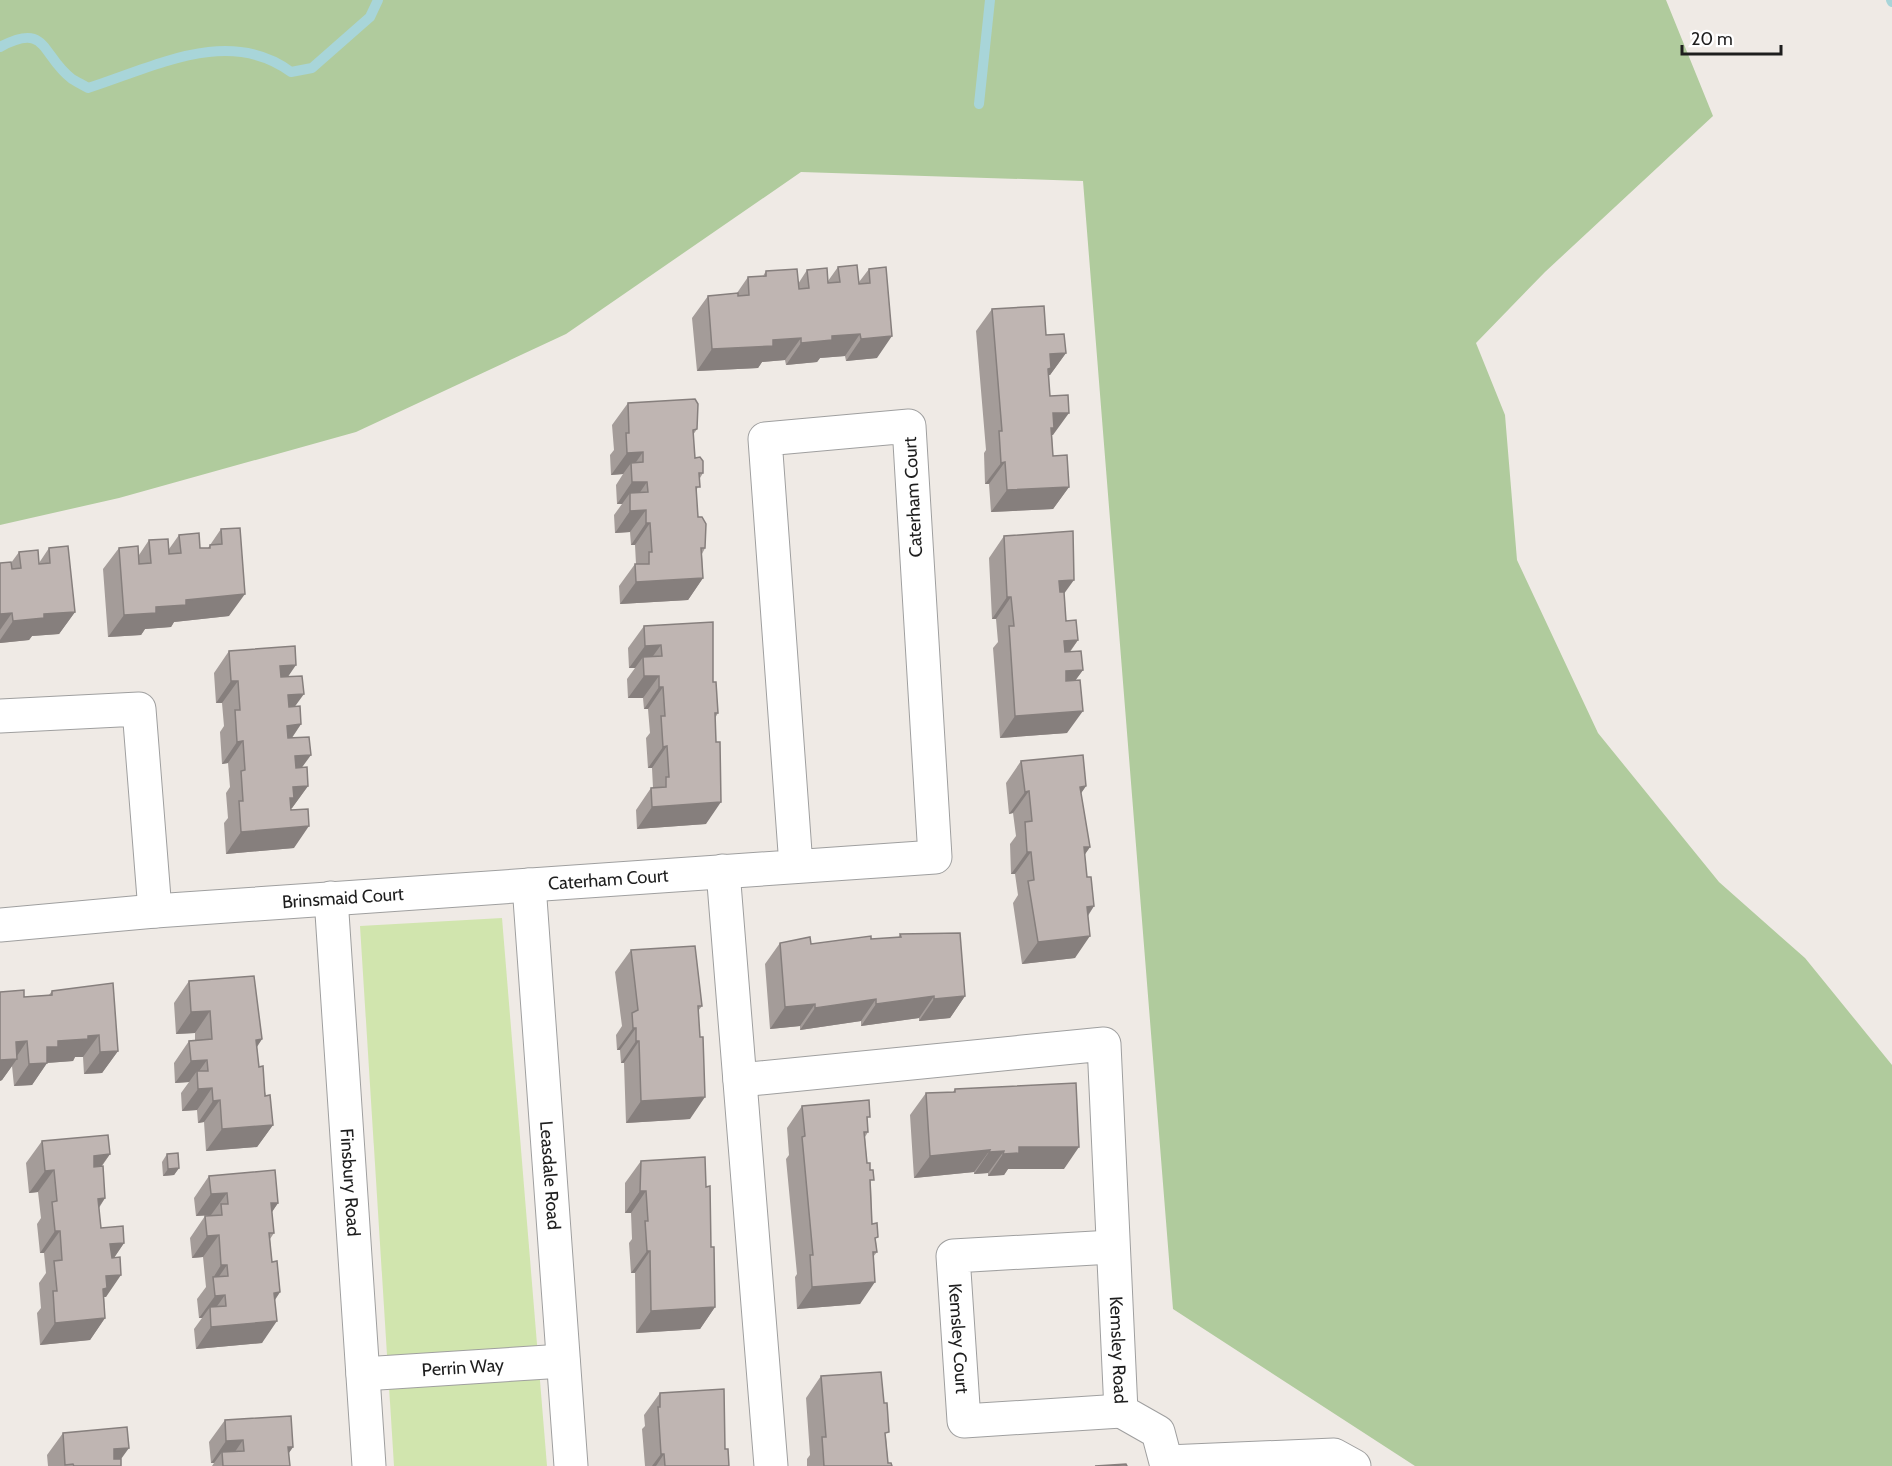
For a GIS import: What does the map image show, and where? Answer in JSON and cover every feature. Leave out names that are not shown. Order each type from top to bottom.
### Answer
[{"type":"street","name":"Caterham Court","points":[[529,885],[723,871],[795,866],[935,856],[909,426],[765,439],[795,866]]},
{"type":"street","points":[[0,716],[139,709],[155,910]]},
{"type":"street","points":[[723,871],[771,1466]]},
{"type":"street","name":"Brinsmaid Court","points":[[0,925],[155,910],[529,885]]},
{"type":"street","name":"Leasdale Road","points":[[529,885],[571,1466]]},
{"type":"street","name":"Finsbury Road","points":[[331,898],[369,1466]]},
{"type":"street","name":"Kemsley Road","points":[[740,1080],[1104,1044],[1121,1411],[1158,1432],[1167,1464]]},
{"type":"street","name":"Kemsley Court","points":[[1112,1247],[953,1256],[964,1421],[1121,1411]]},
{"type":"street","name":"Perrin Way","points":[[363,1374],[563,1361]]},
{"type":"street","points":[[1167,1464],[1334,1455],[1354,1466]]},
{"type":"green space","points":[[0,0],[1666,0],[1713,116],[1545,272],[1476,343],[1505,415],[1517,560],[1598,733],[1719,882],[1805,958],[1892,1065],[1892,1466],[1415,1466],[1173,1309],[1083,181],[801,172],[566,334],[356,432],[119,498],[0,525]]},
{"type":"green space","points":[[502,918],[547,1466],[394,1466],[360,926]]},
{"type":"building","points":[[857,265],[859,284],[870,283],[869,269],[886,267],[892,336],[861,339],[860,334],[832,336],[832,340],[801,343],[801,338],[773,340],[773,346],[712,349],[708,296],[738,293],[738,296],[749,295],[748,277],[766,276],[766,271],[797,269],[799,289],[809,288],[807,270],[827,268],[828,283],[840,282],[838,267]]},
{"type":"building","points":[[1044,306],[1046,335],[1064,334],[1066,353],[1050,354],[1051,368],[1048,369],[1050,396],[1068,395],[1069,413],[1053,413],[1054,428],[1051,428],[1053,456],[1067,455],[1069,487],[1007,490],[1005,462],[1001,463],[999,431],[1002,431],[992,309]]},
{"type":"building","points":[[695,399],[698,404],[697,429],[693,430],[695,458],[700,457],[703,461],[703,473],[699,473],[700,487],[696,487],[698,517],[702,517],[706,524],[705,548],[701,548],[703,578],[636,582],[635,564],[649,564],[649,552],[652,552],[650,523],[646,523],[646,510],[630,511],[630,493],[648,492],[647,482],[632,482],[631,463],[643,462],[643,452],[627,453],[628,403]]},
{"type":"building","points":[[240,528],[245,594],[186,600],[186,605],[156,607],[156,613],[124,615],[119,548],[138,546],[139,564],[151,563],[149,540],[168,539],[169,554],[181,553],[179,535],[199,533],[200,548],[210,548],[210,545],[222,544],[221,529]]},
{"type":"building","points":[[1073,531],[1074,580],[1059,581],[1060,592],[1064,592],[1066,621],[1076,620],[1078,640],[1064,641],[1065,652],[1081,651],[1083,670],[1066,671],[1066,681],[1080,680],[1083,711],[1015,716],[1009,626],[1014,626],[1011,597],[1007,597],[1004,536]]},
{"type":"building","points":[[68,546],[75,612],[44,614],[44,618],[13,621],[12,613],[0,614],[0,563],[11,562],[12,569],[21,568],[19,552],[38,550],[39,564],[50,563],[49,548]]},
{"type":"building","points":[[713,622],[713,682],[716,682],[718,713],[715,713],[716,742],[720,742],[721,802],[652,807],[651,788],[666,787],[666,777],[669,777],[667,746],[663,747],[661,716],[665,716],[663,687],[659,687],[659,676],[644,676],[643,657],[662,656],[661,645],[645,646],[644,626]]},
{"type":"building","points":[[295,646],[296,665],[280,666],[281,677],[302,676],[304,694],[288,695],[289,707],[300,706],[301,724],[287,726],[288,738],[309,737],[311,755],[295,756],[296,768],[307,767],[308,786],[293,787],[294,798],[290,798],[291,810],[308,809],[309,826],[241,832],[239,801],[243,801],[241,771],[245,770],[243,741],[237,742],[235,710],[240,710],[238,681],[231,681],[229,651]]},
{"type":"building","points":[[1083,755],[1086,786],[1080,787],[1090,847],[1084,847],[1087,877],[1091,877],[1094,906],[1087,907],[1090,936],[1038,942],[1028,881],[1034,880],[1031,852],[1027,852],[1025,822],[1032,821],[1029,791],[1025,792],[1021,761]]},
{"type":"building","points":[[960,933],[965,996],[934,999],[934,996],[876,1004],[876,999],[815,1008],[815,1004],[785,1007],[780,943],[810,937],[811,944],[871,936],[871,939],[901,937],[900,934]]},
{"type":"building","points":[[695,946],[702,1006],[698,1006],[700,1037],[703,1037],[705,1097],[641,1101],[639,1041],[636,1041],[636,1028],[633,1028],[632,1013],[638,1010],[631,950]]},
{"type":"building","points":[[254,976],[262,1039],[256,1040],[259,1067],[263,1066],[265,1096],[270,1095],[273,1125],[222,1129],[220,1100],[213,1101],[212,1088],[198,1089],[197,1071],[208,1071],[207,1060],[191,1061],[189,1041],[212,1039],[210,1011],[191,1012],[189,981]]},
{"type":"building","points":[[113,983],[118,1051],[100,1052],[99,1035],[88,1036],[88,1039],[58,1041],[58,1047],[47,1047],[47,1063],[29,1064],[27,1041],[16,1042],[17,1059],[0,1060],[0,992],[24,990],[24,997],[52,995],[52,991]]},
{"type":"building","points":[[1076,1083],[1079,1147],[1019,1147],[1019,1153],[1003,1154],[1004,1151],[989,1152],[990,1150],[930,1156],[926,1093],[955,1092],[955,1089]]},
{"type":"building","points":[[869,1100],[868,1132],[864,1132],[867,1163],[870,1163],[870,1170],[873,1170],[874,1180],[870,1180],[872,1224],[877,1223],[878,1237],[875,1238],[877,1252],[873,1252],[875,1282],[812,1287],[810,1255],[813,1255],[802,1137],[805,1136],[802,1106]]},
{"type":"building","points":[[108,1135],[110,1154],[94,1156],[94,1167],[103,1166],[105,1198],[98,1199],[101,1228],[123,1226],[124,1243],[110,1244],[112,1258],[120,1257],[121,1275],[106,1276],[107,1288],[103,1289],[105,1318],[55,1323],[53,1291],[57,1291],[54,1261],[62,1260],[60,1231],[55,1231],[52,1202],[57,1201],[54,1170],[45,1171],[42,1141]]},
{"type":"building","points":[[178,1153],[179,1168],[168,1169],[167,1154]]},
{"type":"building","points":[[705,1157],[706,1187],[710,1186],[715,1307],[651,1311],[650,1251],[647,1251],[645,1221],[648,1221],[646,1191],[640,1191],[641,1161]]},
{"type":"building","points":[[275,1170],[278,1203],[271,1203],[274,1233],[269,1233],[272,1262],[277,1261],[280,1292],[274,1293],[277,1321],[211,1327],[210,1307],[226,1306],[225,1295],[215,1296],[213,1277],[228,1276],[227,1265],[221,1265],[219,1235],[207,1236],[205,1216],[222,1215],[221,1204],[228,1204],[227,1193],[211,1194],[209,1176]]},
{"type":"building","points":[[881,1372],[884,1403],[887,1403],[889,1432],[885,1433],[888,1463],[892,1466],[824,1466],[822,1437],[826,1437],[821,1376]]},
{"type":"building","points":[[724,1389],[725,1449],[728,1449],[729,1466],[665,1466],[664,1454],[661,1454],[658,1407],[660,1407],[660,1393]]},
{"type":"building","points":[[291,1416],[293,1447],[288,1447],[290,1466],[223,1466],[222,1452],[244,1451],[243,1440],[226,1441],[225,1420]]},
{"type":"building","points":[[127,1427],[129,1448],[114,1449],[114,1459],[121,1459],[121,1466],[65,1465],[63,1433]]},
{"type":"building","points":[[1126,1464],[1127,1466],[1095,1466]]},
{"type":"waterway","points":[[0,47],[16,40],[27,38],[36,40],[62,70],[88,88],[165,62],[217,51],[242,52],[267,59],[291,72],[312,68],[370,17],[378,0]]},
{"type":"waterway","points":[[979,104],[990,0]]}]
